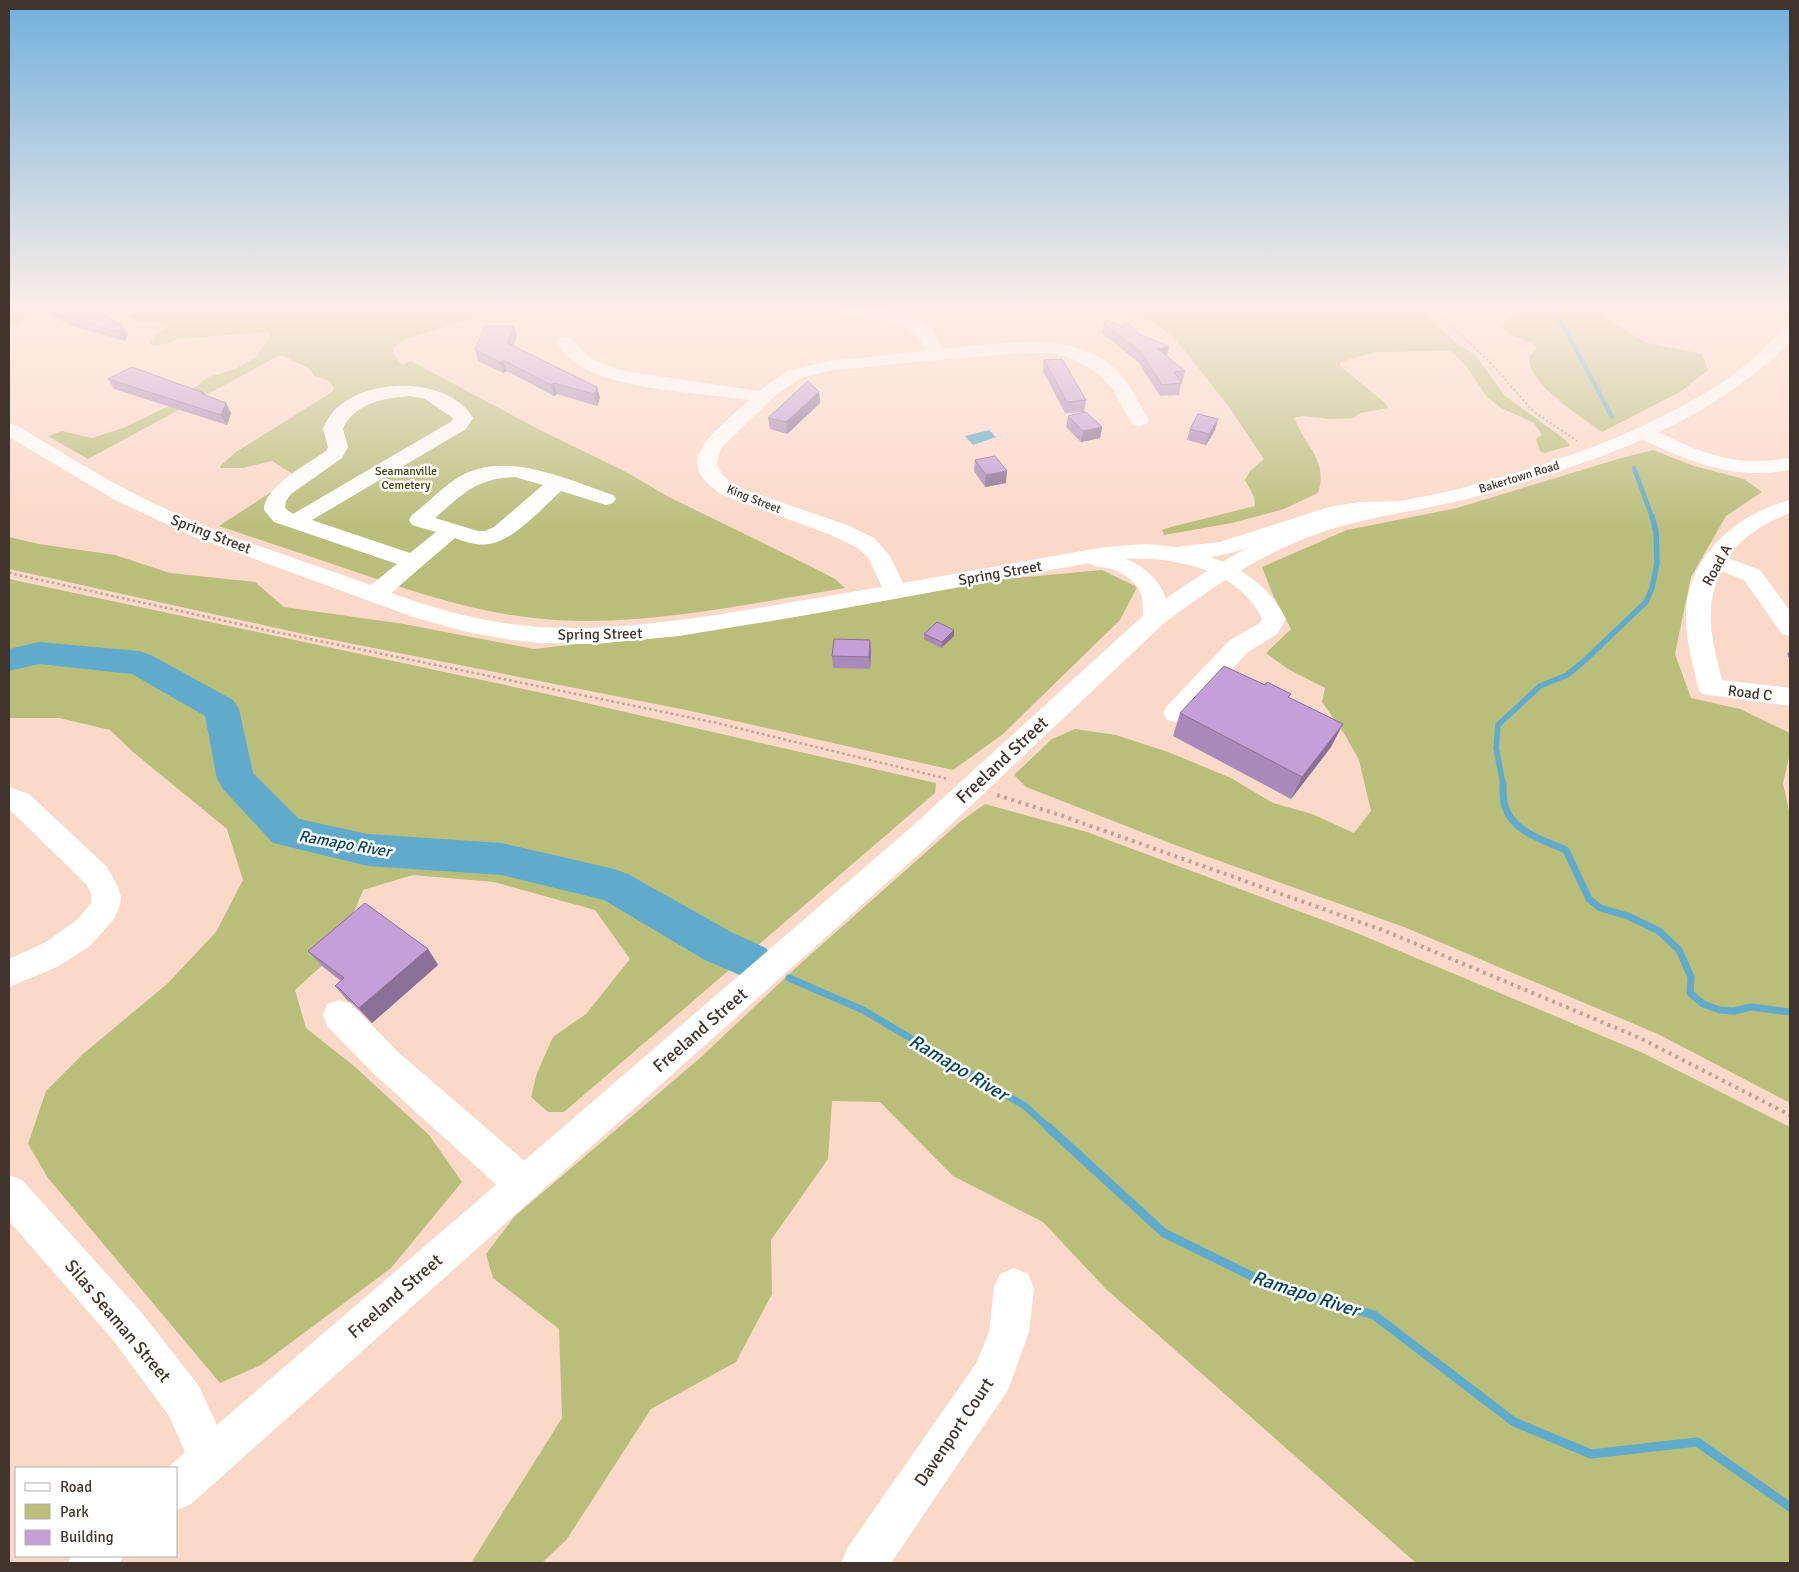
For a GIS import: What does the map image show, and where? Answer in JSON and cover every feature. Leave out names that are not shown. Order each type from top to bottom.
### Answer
[{"type":"street","points":[[670,383],[763,397]]},
{"type":"street","name":"King Street","points":[[781,383],[763,397],[714,444],[710,450],[707,464],[713,477],[727,490],[738,495],[839,530],[866,543],[879,556],[896,592]]},
{"type":"street","name":"King Street","points":[[1116,383],[1139,420]]},
{"type":"street","name":"Bakertown Road","points":[[1223,571],[1308,530],[1399,507],[1455,496],[1556,466],[1594,452],[1643,433],[1730,383]]},
{"type":"street","points":[[295,521],[462,421],[462,415],[434,396],[421,392],[388,392],[356,404],[346,411],[334,425],[333,433],[338,447],[335,454],[284,490],[275,501],[277,514],[295,521],[413,562]]},
{"type":"street","name":"Spring Street","points":[[9,429],[110,490],[159,514],[432,615],[485,628],[532,634],[580,636],[644,633],[896,592],[1079,559],[1139,551],[1166,552],[1204,562],[1223,571],[1260,595],[1272,612],[1273,623],[1262,633],[1239,646],[1176,712]]},
{"type":"street","points":[[1643,433],[1698,457],[1733,468],[1762,470],[1790,464]]},
{"type":"street","points":[[557,484],[498,535],[488,538],[476,538],[450,531],[422,521],[420,518],[469,480],[485,474],[515,471],[606,499]]},
{"type":"street","name":"Road A","points":[[1711,688],[1698,612],[1701,595],[1716,562],[1733,537],[1763,517],[1790,506]]},
{"type":"street","points":[[1166,552],[1205,551],[1243,544],[1301,522],[1340,510],[1399,507]]},
{"type":"street","points":[[374,595],[450,531]]},
{"type":"street","points":[[1079,559],[1116,563],[1142,578],[1152,590],[1155,599],[1154,619]]},
{"type":"street","points":[[1716,562],[1752,575],[1790,628]]},
{"type":"street","name":"Freeland Street","points":[[178,1487],[918,838],[1016,745],[1154,619],[1186,594],[1223,571]]},
{"type":"street","name":"Road C","points":[[1711,688],[1790,697]]},
{"type":"street","points":[[9,798],[19,802],[96,876],[104,887],[106,902],[102,912],[85,934],[69,946],[9,973]]},
{"type":"street","points":[[339,1015],[386,1063],[523,1184]]},
{"type":"street","name":"Silas Seaman Street","points":[[9,1194],[127,1326],[184,1401],[210,1459]]},
{"type":"street","name":"Davenport Court","points":[[864,1563],[993,1375],[1009,1332],[1014,1288]]},
{"type":"path","points":[[1509,383],[1534,411],[1594,452]]},
{"type":"path","points":[[9,573],[266,630],[717,723],[952,780]]},
{"type":"path","points":[[988,792],[1060,815],[1385,931],[1640,1038],[1790,1115]]},
{"type":"green space","name":"Seamanville Cemetery","points":[[200,383],[228,383],[88,459],[48,436],[62,431],[92,438],[123,428],[177,402]]},
{"type":"green space","name":"Seamanville Cemetery","points":[[331,383],[453,383],[538,429],[628,473],[667,496],[816,569],[835,579],[845,588],[701,612],[628,620],[592,621],[531,618],[457,604],[219,526],[296,476],[272,461],[243,468],[221,468],[220,466],[236,452],[332,392],[334,388]]},
{"type":"green space","points":[[1210,383],[1361,383],[1385,403],[1388,408],[1360,413],[1354,418],[1330,419],[1302,416],[1295,418],[1318,461],[1320,481],[1318,493],[1284,509],[1232,523],[1164,535],[1162,530],[1171,527],[1255,506],[1254,497],[1245,480],[1250,471],[1264,459],[1229,407]]},
{"type":"green space","points":[[1478,383],[1496,383],[1505,396],[1563,438],[1569,446],[1544,453],[1540,451],[1536,439],[1542,435],[1534,423],[1501,408],[1487,397]]},
{"type":"green space","points":[[1542,383],[1691,383],[1680,392],[1602,432],[1557,399]]},
{"type":"green space","points":[[1653,450],[1694,466],[1744,479],[1762,492],[1726,516],[1691,577],[1675,654],[1691,698],[1740,709],[1790,733],[1790,754],[1783,783],[1790,815],[1790,1103],[1658,1034],[1404,927],[1175,845],[1026,787],[1014,775],[1052,739],[1075,729],[1116,735],[1168,752],[1231,778],[1273,803],[1312,814],[1354,833],[1371,811],[1359,760],[1344,733],[1322,702],[1325,688],[1288,669],[1266,653],[1291,629],[1273,595],[1262,567],[1347,530],[1457,508]]},
{"type":"green space","points":[[9,537],[39,544],[115,555],[170,573],[255,582],[284,607],[404,624],[534,649],[767,622],[1005,579],[1102,570],[1137,587],[1120,620],[1003,734],[953,770],[686,710],[308,635],[9,569]]},
{"type":"green space","points":[[9,579],[547,694],[936,783],[935,793],[564,1112],[548,1112],[531,1097],[537,1073],[553,1037],[586,1014],[630,959],[595,910],[494,882],[413,875],[363,890],[350,922],[328,960],[295,990],[306,1028],[354,1066],[429,1135],[462,1182],[391,1268],[261,1365],[220,1383],[48,1178],[28,1144],[46,1091],[83,1054],[167,984],[216,932],[243,880],[227,829],[133,752],[110,730],[59,718],[9,718]]},
{"type":"green space","points":[[985,804],[1087,832],[1352,931],[1643,1053],[1790,1127],[1790,1563],[1416,1563],[1106,1289],[1043,1222],[953,1176],[880,1102],[832,1101],[828,1159],[771,1240],[772,1294],[736,1362],[651,1409],[567,1539],[542,1563],[471,1563],[562,1418],[559,1329],[493,1278],[486,1254],[515,1216],[700,1058],[801,963],[960,822]]},
{"type":"water","points":[[989,430],[996,437],[973,445],[965,436]]},
{"type":"building","points":[[122,383],[177,383],[226,403],[221,415]]},
{"type":"building","points":[[555,383],[590,383],[597,387],[594,394]]},
{"type":"building","points":[[805,383],[810,383],[819,392],[786,422],[768,418]]},
{"type":"building","points":[[1057,383],[1076,383],[1086,400],[1067,402]]},
{"type":"building","points":[[1086,412],[1102,427],[1083,431],[1068,416]]},
{"type":"building","points":[[1198,414],[1218,419],[1209,434],[1190,429]]},
{"type":"building","points":[[995,456],[1007,471],[986,475],[975,460]]},
{"type":"building","points":[[937,622],[954,630],[942,642],[924,634]]},
{"type":"building","points":[[834,639],[870,640],[869,657],[832,656]]},
{"type":"building","points":[[1224,666],[1265,685],[1267,682],[1291,694],[1288,697],[1343,724],[1302,777],[1180,713]]},
{"type":"building","points":[[365,903],[428,949],[359,1008],[335,986],[344,978],[308,951]]},
{"type":"waterway","points":[[1594,383],[1612,417]]},
{"type":"waterway","points":[[1634,468],[1652,517]]},
{"type":"waterway","points":[[1503,784],[1496,748],[1498,725],[1540,686],[1567,675],[1583,662],[1646,602],[1652,588],[1657,563],[1656,531],[1652,516]]},
{"type":"waterway","name":"Ramapo River","points":[[9,660],[39,653],[139,663],[221,709],[236,779],[287,832],[368,850],[502,859],[614,886],[718,946],[751,961]]},
{"type":"waterway","points":[[1503,784],[1503,796],[1507,813],[1520,828],[1566,850],[1589,899],[1600,908],[1628,916],[1659,931],[1679,950],[1691,977],[1690,993],[1703,1004],[1720,1010],[1734,1011],[1751,1007],[1790,1012]]},
{"type":"waterway","name":"Ramapo River","points":[[789,978],[863,1010],[1025,1106],[1050,1129]]},
{"type":"waterway","name":"Ramapo River","points":[[1048,1127],[1164,1233],[1272,1286],[1374,1315],[1514,1422],[1591,1454],[1697,1442],[1790,1507]]}]
